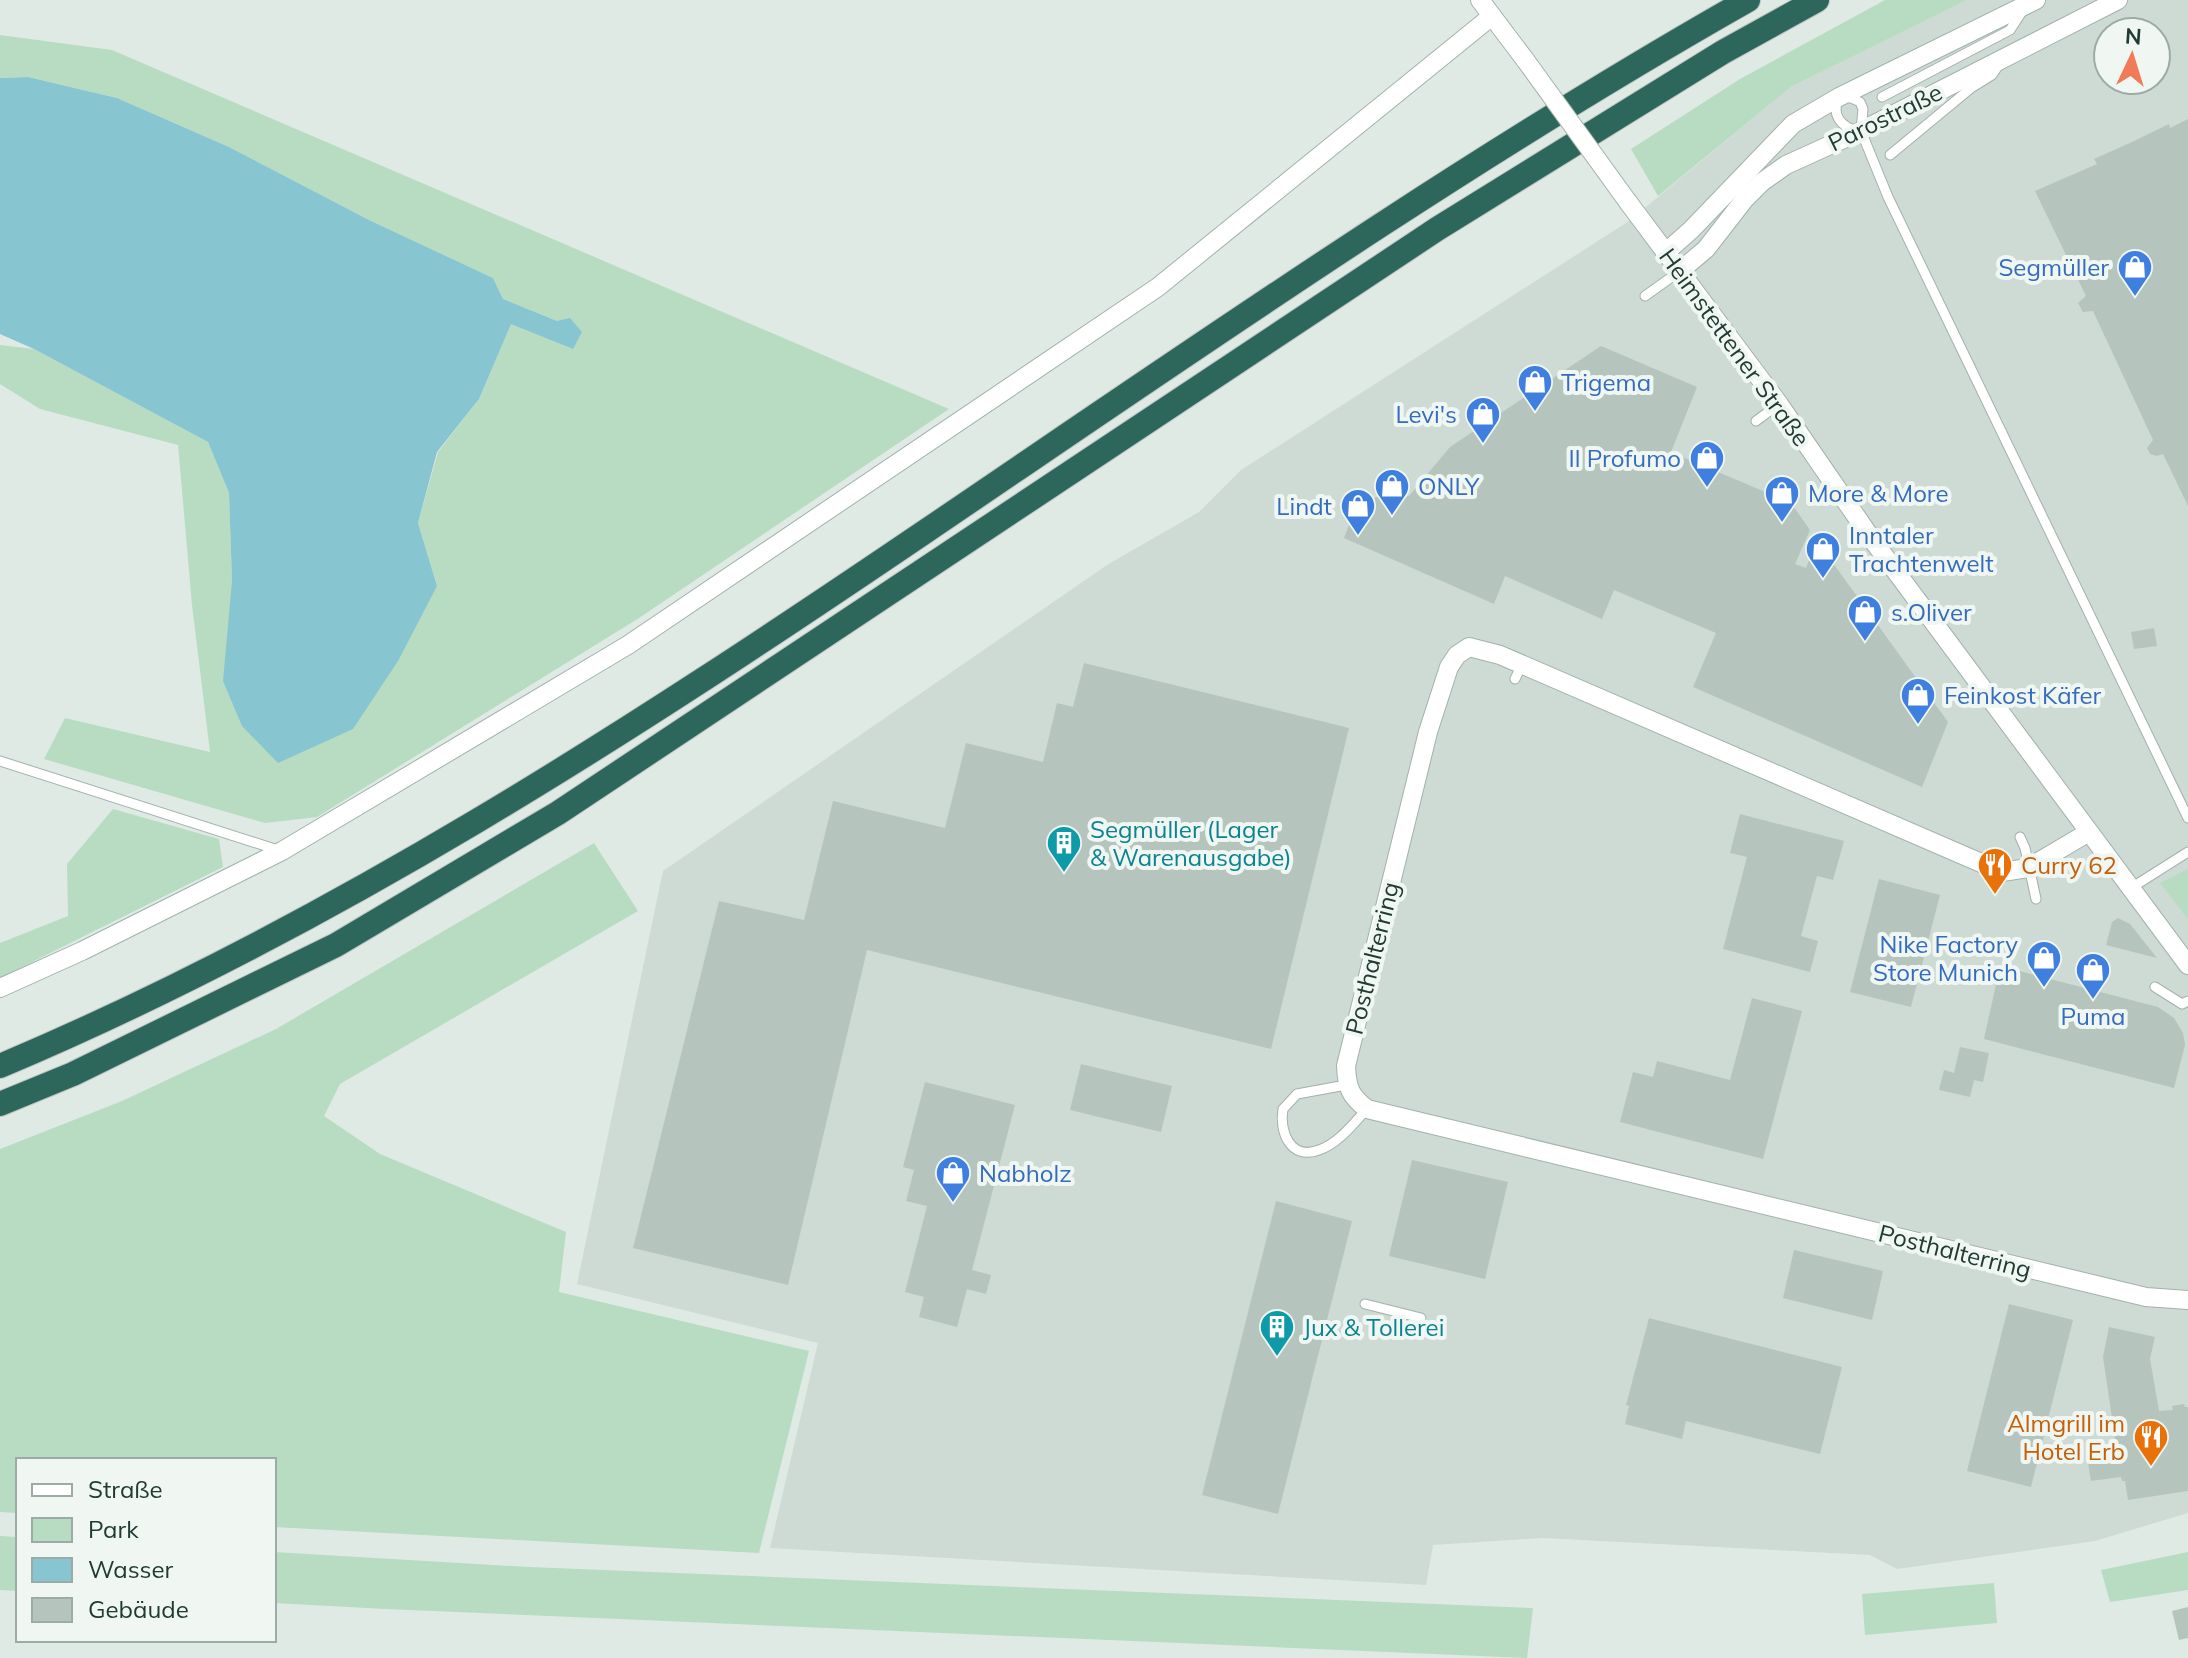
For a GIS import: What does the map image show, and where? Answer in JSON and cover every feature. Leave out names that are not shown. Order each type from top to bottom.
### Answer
[{"type":"highway","points":[[0,1066],[60,1041],[319,914],[542,781],[756,646],[1421,200],[1577,99],[1748,0]]},
{"type":"highway","points":[[0,1104],[73,1074],[336,945],[558,813],[1437,229],[1723,52],[1817,0]]},
{"type":"street","name":"Heimstettener Straße","points":[[1480,0],[1779,404],[1871,538],[2188,965]]},
{"type":"street","name":"Parostraße","points":[[1680,271],[1706,249],[1762,182],[1786,165],[1864,140],[2002,59],[2118,0]]},
{"type":"street","name":"Parostraße","points":[[1665,253],[1793,124],[1839,97],[2031,3]]},
{"type":"street","points":[[0,988],[82,951],[282,851],[628,645],[1158,287],[1492,16]]},
{"type":"street","name":"Posthalterring","points":[[1346,1085],[1346,1066],[1411,798],[1449,667],[1457,655],[1469,647],[1500,655],[1518,672],[2002,872],[2028,868]]},
{"type":"street","points":[[2028,868],[2089,832]]},
{"type":"street","points":[[1346,1085],[1351,1097],[1367,1109]]},
{"type":"street","name":"Posthalterring","points":[[1367,1109],[2146,1297],[2188,1300]]},
{"type":"lane","points":[[1882,97],[2010,30],[2031,3]]},
{"type":"lane","points":[[1890,155],[1971,88],[1992,75],[2002,59]]},
{"type":"lane","points":[[1864,140],[1838,119],[1835,109],[1839,97],[1860,102],[1864,140],[1878,173],[2188,818]]},
{"type":"lane","points":[[1645,296],[1680,271]]},
{"type":"lane","points":[[1756,421],[1779,404]]},
{"type":"lane","points":[[0,761],[282,851]]},
{"type":"lane","points":[[2020,837],[2036,899]]},
{"type":"lane","points":[[2131,888],[2188,852]]},
{"type":"lane","points":[[2155,987],[2182,1004],[2188,1001]]},
{"type":"lane","points":[[1346,1085],[1297,1094],[1283,1109],[1281,1131],[1288,1144],[1302,1151],[1318,1151],[1341,1136],[1367,1109]]},
{"type":"lane","points":[[1365,1304],[1421,1318]]},
{"type":"shaded area","points":[[1967,0],[2188,0],[2188,1513],[2095,1541],[1897,1569],[1870,1555],[1543,1538],[1433,1545],[1426,1585],[770,1548],[818,1343],[577,1284],[663,871],[1107,565],[1199,512],[1241,470],[1629,221],[1791,87]]},
{"type":"green space","points":[[1885,0],[1967,0],[1791,87],[1658,196],[1631,149],[1740,79]]},
{"type":"green space","points":[[0,35],[112,50],[949,409],[639,618],[317,817],[265,823],[44,759],[65,718],[210,752],[192,605],[178,445],[40,409],[0,384],[0,345],[34,349],[208,442],[229,493],[232,581],[437,586],[418,523],[438,452],[479,399],[511,323],[573,349],[557,321],[503,299],[493,278],[369,220],[229,147],[117,98],[28,77],[0,78]]},
{"type":"green space","points":[[113,809],[219,839],[223,867],[0,978],[0,943],[68,916],[67,864]]},
{"type":"green space","points":[[594,843],[638,911],[340,1084],[324,1116],[380,1154],[566,1232],[559,1292],[809,1351],[759,1553],[276,1527],[276,1458],[16,1458],[16,1513],[0,1512],[0,1149],[122,1101],[276,1029]]},
{"type":"green space","points":[[2188,869],[2188,919],[2160,883]]},
{"type":"green space","points":[[0,1536],[16,1537],[16,1591],[0,1590]]},
{"type":"green space","points":[[276,1552],[529,1567],[1533,1608],[1527,1658],[276,1603]]},
{"type":"green space","points":[[2188,1552],[2188,1590],[2110,1602],[2101,1570]]},
{"type":"green space","points":[[1994,1583],[1997,1623],[1865,1635],[1862,1594]]},
{"type":"water","points":[[28,77],[117,98],[229,147],[369,220],[493,278],[503,299],[557,321],[570,318],[582,332],[573,349],[511,324],[479,399],[437,452],[418,523],[437,586],[398,661],[353,729],[278,763],[242,726],[223,681],[232,581],[229,493],[208,442],[0,334],[0,78]]},
{"type":"building","name":"Segmüller","points":[[2188,119],[2188,506],[2163,454],[2150,454],[2147,448],[2153,440],[2093,311],[2083,312],[2078,303],[2086,296],[2035,191],[2097,164],[2094,159],[2169,124],[2170,128]]},
{"type":"building","points":[[1601,346],[1697,387],[1671,452],[1791,503],[1810,530],[1795,564],[1806,568],[1817,541],[1948,722],[1922,787],[1693,687],[1716,633],[1614,590],[1602,619],[1505,576],[1494,604],[1344,538],[1354,512],[1381,494],[1409,496],[1450,447]]},
{"type":"building","points":[[2154,628],[2157,646],[2134,649],[2131,632]]},
{"type":"building","name":"Segmüller (Lager & Warenausgabe)","points":[[1084,663],[1349,728],[1271,1049],[867,950],[788,1285],[633,1248],[719,901],[804,920],[833,801],[945,828],[966,743],[1043,762],[1057,703],[1073,707]]},
{"type":"building","points":[[1740,814],[1844,841],[1833,880],[1817,876],[1801,936],[1818,941],[1810,972],[1723,949],[1747,857],[1730,853]]},
{"type":"building","points":[[1879,879],[1940,895],[1911,1007],[1850,992]]},
{"type":"building","points":[[2118,918],[2130,924],[2157,958],[2106,945],[2112,922]]},
{"type":"building","points":[[2000,966],[2158,1007],[2174,1018],[2183,1033],[2185,1045],[2174,1088],[1984,1039]]},
{"type":"building","points":[[1752,998],[1802,1011],[1763,1159],[1620,1122],[1633,1072],[1653,1077],[1657,1061],[1730,1080]]},
{"type":"building","points":[[1960,1047],[1989,1053],[1983,1082],[1974,1080],[1970,1097],[1939,1090],[1944,1070],[1954,1073]]},
{"type":"building","points":[[1081,1064],[1172,1086],[1161,1132],[1070,1110]]},
{"type":"building","name":"Nabholz","points":[[925,1082],[1015,1105],[972,1270],[991,1275],[986,1294],[967,1289],[957,1327],[919,1317],[924,1297],[905,1292],[927,1206],[906,1201],[914,1170],[903,1167]]},
{"type":"building","points":[[1412,1160],[1508,1182],[1485,1279],[1389,1256]]},
{"type":"building","name":"Jux & Tollerei","points":[[1276,1201],[1352,1221],[1278,1514],[1202,1495]]},
{"type":"building","points":[[1794,1250],[1883,1271],[1872,1320],[1783,1298]]},
{"type":"building","points":[[2009,1304],[2073,1320],[2031,1487],[1967,1471]]},
{"type":"building","points":[[1649,1318],[1842,1367],[1820,1454],[1686,1421],[1682,1439],[1625,1424],[1629,1406],[1626,1405]]},
{"type":"building","points":[[2109,1327],[2155,1337],[2150,1359],[2159,1411],[2173,1410],[2172,1406],[2184,1404],[2188,1407],[2188,1491],[2128,1500],[2125,1481],[2121,1477],[2091,1481],[2087,1456],[2117,1452],[2103,1357]]},
{"type":"building","points":[[2188,1607],[2188,1638],[2179,1640],[2172,1611]]},
{"type":"place","name":"Segmüller","points":[[2135,298]]},
{"type":"place","name":"Trigema","points":[[1535,413]]},
{"type":"place","name":"Levi's","points":[[1483,445]]},
{"type":"place","name":"Il Profumo","points":[[1707,489]]},
{"type":"place","name":"ONLY","points":[[1392,517]]},
{"type":"place","name":"More & More","points":[[1782,524]]},
{"type":"place","name":"Lindt","points":[[1358,537]]},
{"type":"place","name":"Inntaler Trachtenwelt","points":[[1823,580]]},
{"type":"place","name":"s.Oliver","points":[[1865,643]]},
{"type":"place","name":"Feinkost Käfer","points":[[1918,726]]},
{"type":"place","name":"Segmüller (Lager & Warenausgabe)","points":[[1064,874]]},
{"type":"place","name":"Curry 62","points":[[1995,896]]},
{"type":"place","name":"Nike Factory Store Munich","points":[[2044,989]]},
{"type":"place","name":"Puma","points":[[2093,1001]]},
{"type":"place","name":"Nabholz","points":[[953,1204]]},
{"type":"place","name":"Jux & Tollerei","points":[[1277,1358]]},
{"type":"place","name":"Almgrill im Hotel Erb","points":[[2151,1468]]}]
